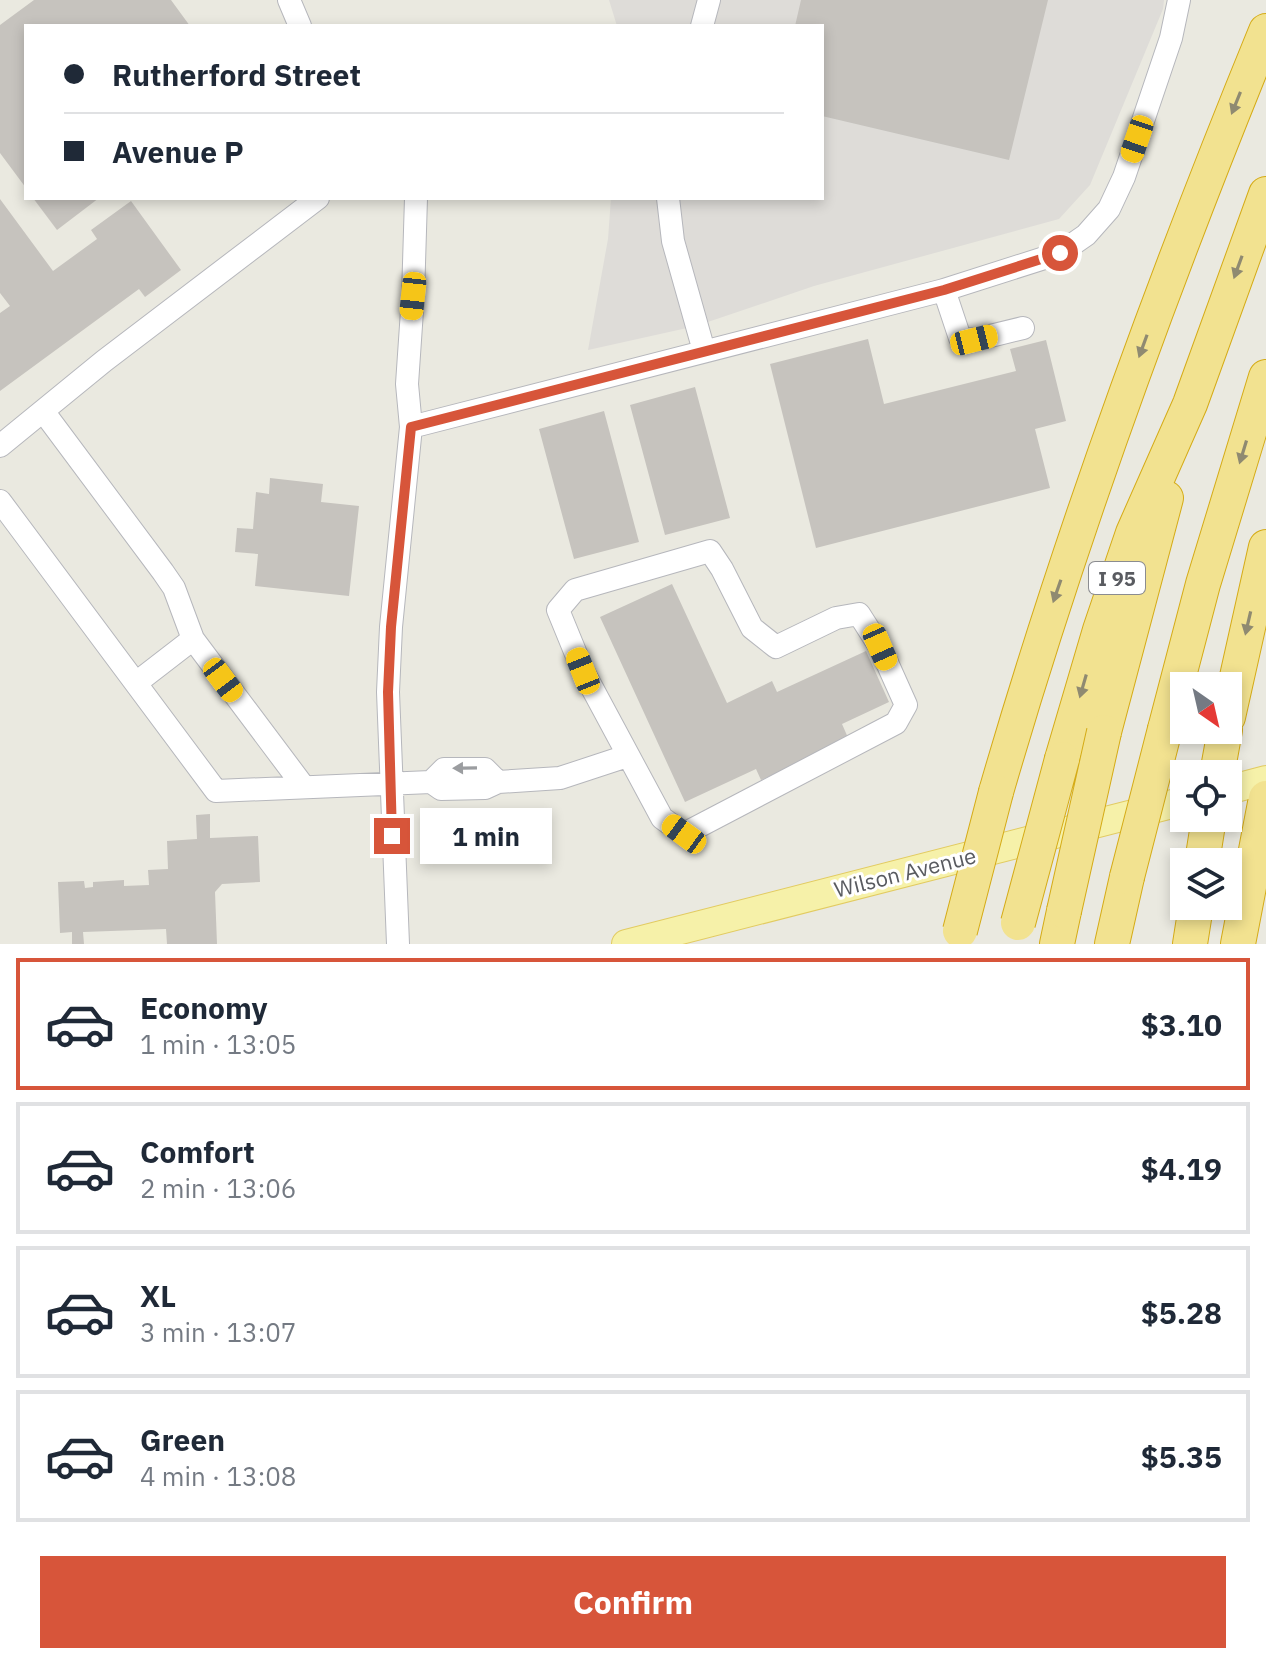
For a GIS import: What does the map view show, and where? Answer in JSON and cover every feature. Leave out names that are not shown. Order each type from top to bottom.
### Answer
[{"type":"highway","points":[[958,938],[996,792],[1057,590],[1163,288],[1266,31]]},
{"type":"highway","name":"I 95","points":[[1015,934],[1100,630],[1133,533],[1190,404],[1266,194]]},
{"type":"highway","points":[[1112,944],[1210,559],[1266,377]]},
{"type":"highway","name":"I 95","points":[[1057,944],[1104,732],[1190,404]]},
{"type":"highway","points":[[1238,672],[1266,547]]},
{"type":"highway","points":[[1238,944],[1266,798]]},
{"type":"highway","points":[[1257,849],[1257,944]]},
{"type":"highway","points":[[1190,944],[1194,920]]},
{"type":"main road","points":[[1242,786],[1266,780]]},
{"type":"main road","name":"Wilson Avenue","points":[[626,944],[1170,805]]},
{"type":"street","points":[[289,0],[299,24]]},
{"type":"street","points":[[703,24],[709,0]]},
{"type":"street","points":[[411,427],[944,290],[1060,253],[1086,235],[1109,209],[1124,177],[1171,38],[1179,0]]},
{"type":"street","points":[[0,446],[315,200]]},
{"type":"street","points":[[398,944],[388,692],[391,627],[411,427],[407,384],[416,200]]},
{"type":"street","points":[[668,200],[673,241],[704,351]]},
{"type":"street","points":[[944,290],[960,338],[974,340],[1023,328]]},
{"type":"street","points":[[43,411],[174,588],[193,639],[304,787]]},
{"type":"street","points":[[0,501],[216,791],[431,782],[444,769],[465,768],[485,769],[498,782],[560,778],[627,756]]},
{"type":"street","points":[[710,551],[752,628],[776,647],[836,618],[859,614],[880,647],[906,705],[896,723],[684,834],[662,818],[627,756],[583,671],[558,610],[575,590],[710,551]]},
{"type":"street","points":[[136,683],[193,639]]},
{"type":"shaded area","points":[[609,0],[1164,0],[1163,9],[1090,185],[1059,219],[814,286],[696,326],[588,350],[608,239],[611,200],[824,200],[824,24],[616,24]]},
{"type":"building","points":[[34,0],[171,0],[189,24],[24,24],[24,185],[0,153],[0,25]]},
{"type":"building","points":[[801,0],[1048,0],[1009,160],[824,116],[824,24],[795,24]]},
{"type":"building","points":[[0,199],[53,271],[97,239],[91,230],[131,201],[181,270],[145,297],[139,289],[0,391],[0,313],[10,306],[0,293]]},
{"type":"building","points":[[34,200],[96,200],[57,230]]},
{"type":"building","points":[[868,339],[884,404],[1016,371],[1010,349],[1046,340],[1066,421],[1035,429],[1050,488],[816,548],[770,364]]},
{"type":"building","points":[[695,387],[730,518],[665,535],[630,405]]},
{"type":"building","points":[[604,411],[639,542],[574,559],[539,429]]},
{"type":"building","points":[[270,478],[323,484],[321,502],[359,506],[349,596],[255,586],[258,554],[235,552],[237,528],[253,529],[256,492],[269,494]]},
{"type":"building","points":[[672,584],[727,703],[772,681],[777,692],[866,651],[889,702],[842,724],[849,740],[761,780],[756,769],[685,802],[600,617]]},
{"type":"building","points":[[210,814],[210,838],[258,836],[260,882],[222,884],[215,892],[217,944],[167,944],[166,929],[83,932],[84,944],[72,944],[72,932],[60,933],[58,882],[84,881],[85,888],[93,887],[93,882],[124,880],[124,886],[149,885],[148,870],[168,869],[167,841],[197,839],[196,815]]},
{"type":"route","points":[[392,836],[388,692],[391,627],[411,427],[944,290],[1060,253]]}]
